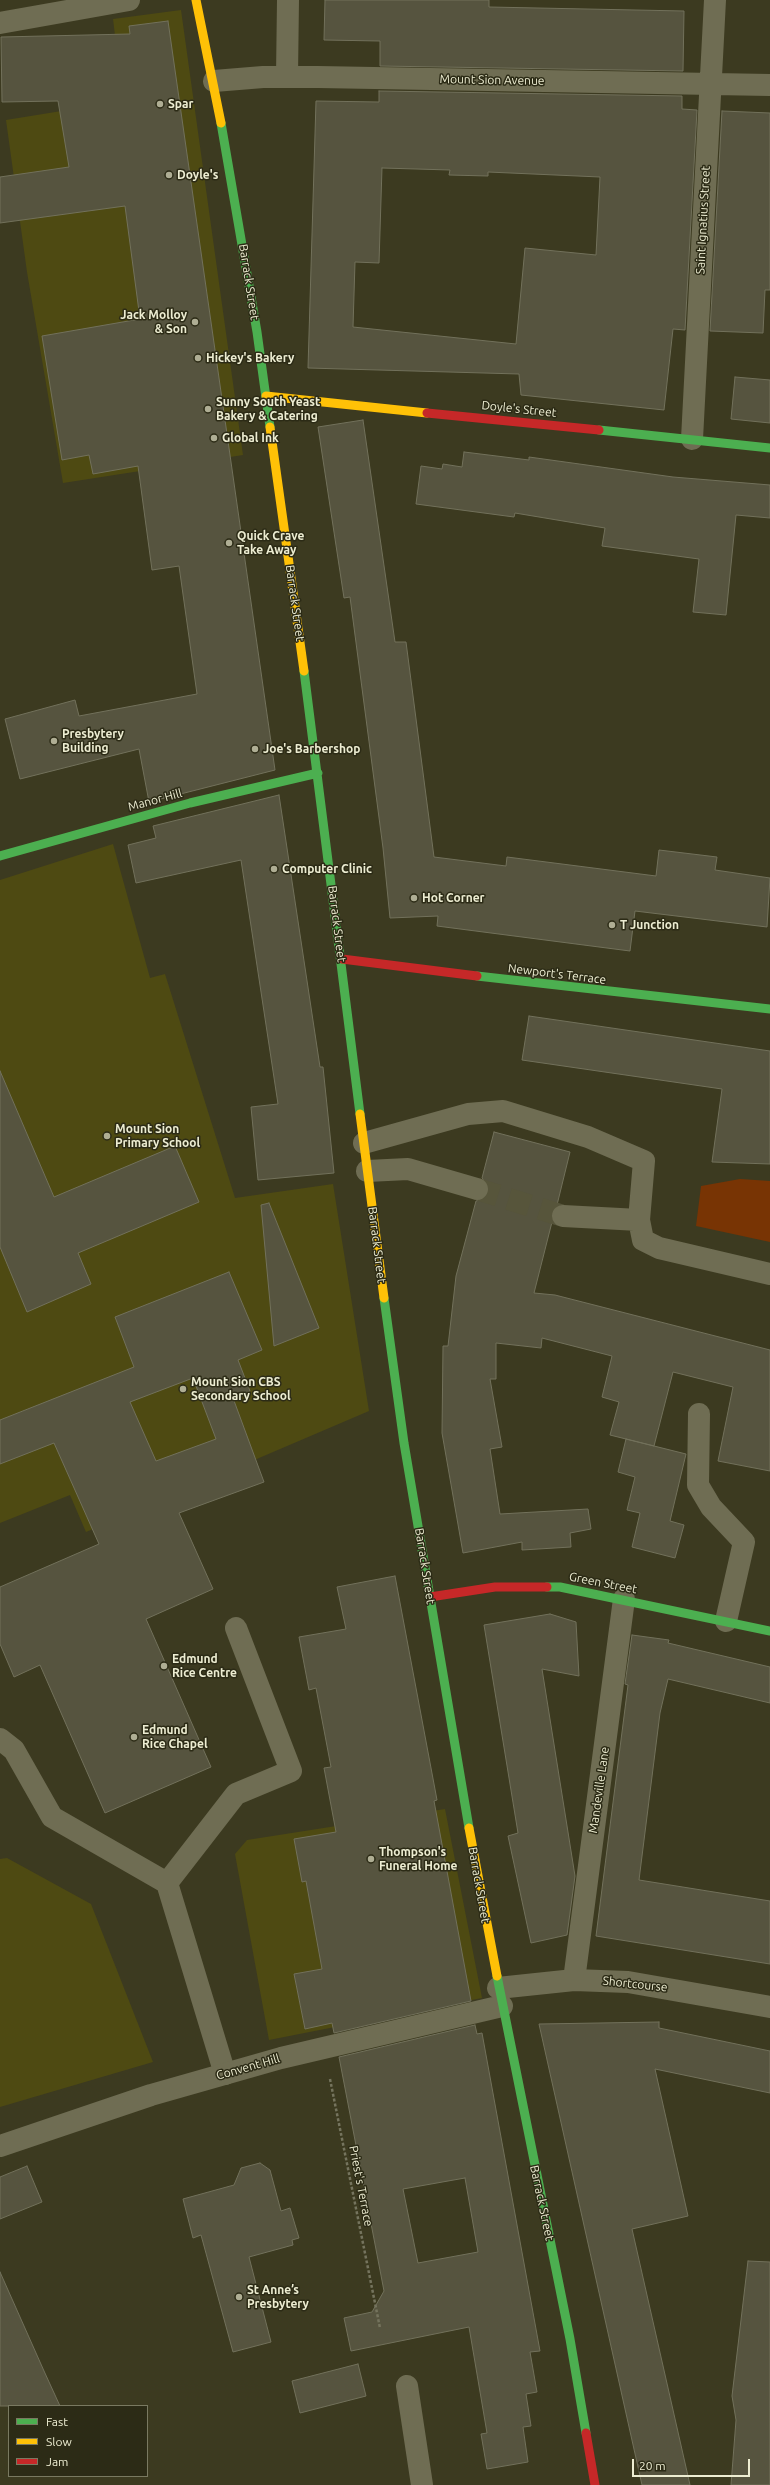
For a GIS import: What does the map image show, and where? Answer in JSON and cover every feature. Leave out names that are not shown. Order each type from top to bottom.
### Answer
[{"type":"street","points":[[0,23],[129,0]]},
{"type":"street","name":"Barrack Street","points":[[196,0],[214,81],[243,243],[266,396],[318,773],[367,1170],[404,1443],[500,1997],[570,2339],[595,2485]]},
{"type":"street","points":[[287,76],[288,0]]},
{"type":"street","name":"Saint Ignatius Street","points":[[692,439],[715,0]]},
{"type":"street","name":"Mount Sion Avenue","points":[[214,81],[287,76],[770,85]]},
{"type":"street","name":"Doyle's Street","points":[[266,396],[770,448]]},
{"type":"street","name":"Manor Hill","points":[[0,856],[190,803],[318,773]]},
{"type":"street","name":"Newport's Terrace","points":[[342,959],[528,983],[770,1009]]},
{"type":"street","points":[[364,1143],[468,1114],[503,1111],[588,1137],[644,1161],[639,1220],[643,1240],[659,1248],[770,1274]]},
{"type":"street","points":[[367,1170],[408,1169],[477,1188]]},
{"type":"street","points":[[563,1216],[639,1220]]},
{"type":"street","points":[[700,1414],[698,1485],[710,1507],[744,1542],[726,1621]]},
{"type":"street","name":"Green Street","points":[[430,1597],[495,1587],[540,1586],[579,1590],[770,1631]]},
{"type":"street","name":"Mandeville Lane","points":[[574,1980],[624,1599]]},
{"type":"street","points":[[167,1883],[236,1794],[290,1771],[236,1628]]},
{"type":"street","points":[[0,1739],[14,1750],[52,1816],[167,1883],[225,2074]]},
{"type":"street","name":"Shortcourse","points":[[500,1997],[574,1980],[628,1982],[660,1986],[770,2007]]},
{"type":"street","name":"Convent Hill","points":[[0,2146],[151,2095],[500,1997]]},
{"type":"street","points":[[407,2386],[422,2485]]},
{"type":"path","name":"Priest's Terrace","points":[[314,2050],[380,2328]]},
{"type":"shaded area","points":[[181,10],[243,455],[63,483],[27,272],[6,120],[123,101],[113,19]]},
{"type":"shaded area","points":[[113,844],[150,978],[165,974],[235,1198],[333,1184],[369,1411],[86,1532],[70,1495],[0,1523],[0,880]]},
{"type":"shaded area","points":[[740,1179],[770,1181],[770,1242],[696,1226],[701,1186]]},
{"type":"shaded area","points":[[445,1809],[482,1998],[269,2040],[235,1854],[247,1840]]},
{"type":"shaded area","points":[[7,1858],[91,1904],[153,2062],[0,2107],[0,1859]]},
{"type":"building","points":[[325,0],[489,0],[489,7],[684,11],[683,71],[380,66],[380,41],[324,40]]},
{"type":"building","points":[[168,21],[275,770],[149,802],[139,749],[20,779],[5,719],[75,700],[79,716],[197,694],[179,566],[152,570],[138,466],[93,474],[89,455],[62,460],[42,336],[140,319],[125,206],[0,223],[0,177],[69,167],[58,101],[2,102],[1,37],[130,34],[129,26]]},
{"type":"building","points":[[379,91],[682,96],[682,109],[697,110],[685,330],[673,329],[664,410],[521,395],[519,374],[308,368],[316,101],[379,102]],"holes":[[[382,168],[450,170],[449,175],[488,176],[488,172],[600,177],[596,255],[525,248],[516,344],[353,327],[355,262],[379,263]]]},
{"type":"building","points":[[722,111],[770,113],[770,290],[765,290],[763,333],[710,331]]},
{"type":"building","points":[[735,377],[770,380],[770,423],[731,419]]},
{"type":"building","points":[[363,420],[395,642],[406,642],[434,857],[506,866],[507,857],[656,876],[659,850],[717,857],[715,870],[770,878],[767,927],[635,911],[630,951],[437,926],[438,916],[390,918],[383,848],[350,597],[344,598],[318,427]]},
{"type":"building","points":[[464,452],[529,460],[529,457],[673,477],[770,485],[770,518],[736,515],[726,615],[693,612],[699,559],[602,546],[605,528],[515,513],[514,517],[416,504],[421,466],[442,469],[443,464],[462,467]]},
{"type":"building","points":[[279,795],[320,1067],[323,1067],[334,1173],[258,1180],[251,1107],[278,1104],[241,860],[136,883],[128,845],[156,838],[153,826]]},
{"type":"building","points":[[529,1016],[770,1051],[770,1164],[712,1162],[722,1089],[522,1060]]},
{"type":"building","points":[[0,1071],[54,1197],[175,1146],[199,1202],[78,1253],[91,1284],[27,1312],[0,1247]]},
{"type":"building","points":[[494,1132],[570,1152],[557,1205],[551,1215],[552,1222],[534,1293],[555,1295],[770,1350],[770,1471],[718,1461],[733,1387],[673,1372],[654,1446],[610,1435],[619,1402],[602,1397],[612,1356],[542,1338],[541,1348],[496,1343],[496,1379],[490,1379],[502,1447],[490,1449],[500,1514],[588,1509],[591,1529],[570,1533],[571,1547],[522,1550],[522,1542],[463,1553],[442,1433],[443,1346],[448,1346],[456,1276],[476,1201],[485,1198],[489,1192],[489,1186],[482,1178]]},
{"type":"building","points":[[269,1203],[319,1328],[274,1346],[261,1205]]},
{"type":"building","points":[[229,1272],[262,1350],[238,1360],[250,1391],[233,1398],[264,1482],[179,1513],[213,1589],[146,1619],[211,1767],[105,1813],[40,1665],[14,1677],[0,1644],[0,1587],[99,1544],[54,1443],[0,1464],[0,1420],[134,1367],[115,1317]],"holes":[[[193,1378],[216,1439],[156,1461],[130,1402]]]},
{"type":"building","points":[[626,1439],[686,1454],[670,1521],[684,1525],[675,1558],[632,1547],[640,1513],[627,1510],[635,1477],[618,1472]]},
{"type":"building","points":[[395,1576],[437,1800],[434,1801],[471,2001],[334,2033],[332,2023],[305,2029],[294,1974],[322,1969],[306,1881],[302,1882],[294,1839],[336,1832],[324,1768],[331,1767],[316,1688],[309,1690],[299,1637],[346,1629],[337,1587]]},
{"type":"building","points":[[550,1614],[576,1622],[579,1676],[542,1669],[575,1876],[567,1935],[531,1943],[508,1836],[518,1833],[484,1625]]},
{"type":"building","points":[[632,1635],[669,1640],[668,1643],[770,1667],[770,1703],[668,1679],[660,1713],[639,1880],[770,1901],[770,1964],[596,1936],[628,1685],[625,1684]]},
{"type":"building","points":[[659,2022],[659,2028],[770,2051],[770,2093],[655,2069],[688,2216],[632,2229],[690,2485],[642,2485],[539,2024]]},
{"type":"building","points":[[475,2025],[477,2034],[482,2033],[540,2351],[530,2352],[537,2392],[526,2394],[531,2426],[523,2427],[528,2462],[487,2469],[481,2434],[487,2433],[469,2327],[351,2351],[344,2318],[372,2312],[384,2291],[339,2057]],"holes":[[[465,2178],[478,2252],[418,2263],[403,2189]]]},
{"type":"building","name":"St Anne’s Presbytery","points":[[260,2163],[270,2170],[281,2211],[290,2208],[299,2238],[292,2240],[293,2245],[249,2257],[271,2342],[233,2352],[201,2235],[193,2238],[183,2199],[234,2185],[241,2168]]},
{"type":"building","points":[[27,2166],[42,2202],[0,2219],[0,2177]]},
{"type":"building","points":[[748,2261],[770,2262],[770,2485],[731,2485],[736,2420],[732,2396]]},
{"type":"building","points":[[0,2272],[60,2405],[0,2406]]},
{"type":"building","points":[[358,2364],[366,2396],[300,2413],[292,2381]]},
{"type":"tunnel","points":[[477,1189],[563,1216]]},
{"type":"traffic: fast","points":[[221,123],[257,332],[270,427]]},
{"type":"traffic: fast","points":[[599,430],[770,448]]},
{"type":"traffic: fast","points":[[304,671],[360,1114]]},
{"type":"traffic: fast","points":[[0,856],[190,803],[318,773]]},
{"type":"traffic: fast","points":[[477,976],[770,1009]]},
{"type":"traffic: fast","points":[[384,1298],[404,1443],[469,1828]]},
{"type":"traffic: fast","points":[[547,1587],[560,1587],[770,1631]]},
{"type":"traffic: fast","points":[[497,1976],[570,2339],[586,2433]]},
{"type":"traffic: slow","points":[[196,0],[221,123]]},
{"type":"traffic: slow","points":[[266,396],[427,413]]},
{"type":"traffic: slow","points":[[270,427],[304,671]]},
{"type":"traffic: slow","points":[[360,1114],[384,1298]]},
{"type":"traffic: slow","points":[[469,1828],[497,1976]]},
{"type":"traffic: jam","points":[[427,413],[599,430]]},
{"type":"traffic: jam","points":[[342,959],[477,976]]},
{"type":"traffic: jam","points":[[430,1597],[495,1587],[547,1587]]},
{"type":"traffic: jam","points":[[586,2433],[595,2485]]},
{"type":"place","name":"Spar","points":[[160,104]]},
{"type":"place","name":"Doyle's","points":[[169,175]]},
{"type":"place","name":"Jack Molloy & Son","points":[[195,322]]},
{"type":"place","name":"Hickey's Bakery","points":[[198,358]]},
{"type":"place","name":"Sunny South Yeast Bakery & Catering","points":[[208,409]]},
{"type":"place","name":"Global Ink","points":[[214,438]]},
{"type":"place","name":"Quick Crave Take Away","points":[[229,543]]},
{"type":"place","name":"Presbytery Building","points":[[54,741]]},
{"type":"place","name":"Joe's Barbershop","points":[[255,749]]},
{"type":"place","name":"Computer Clinic","points":[[274,869]]},
{"type":"place","name":"Hot Corner","points":[[414,898]]},
{"type":"place","name":"T Junction","points":[[612,925]]},
{"type":"place","name":"Mount Sion Primary School","points":[[107,1136]]},
{"type":"place","name":"Mount Sion CBS Secondary School","points":[[183,1389]]},
{"type":"place","name":"Edmund Rice Centre","points":[[164,1666]]},
{"type":"place","name":"Edmund Rice Chapel","points":[[134,1737]]},
{"type":"place","name":"Thompson's Funeral Home","points":[[371,1859]]},
{"type":"place","name":"St Anne’s Presbytery","points":[[239,2297]]}]
